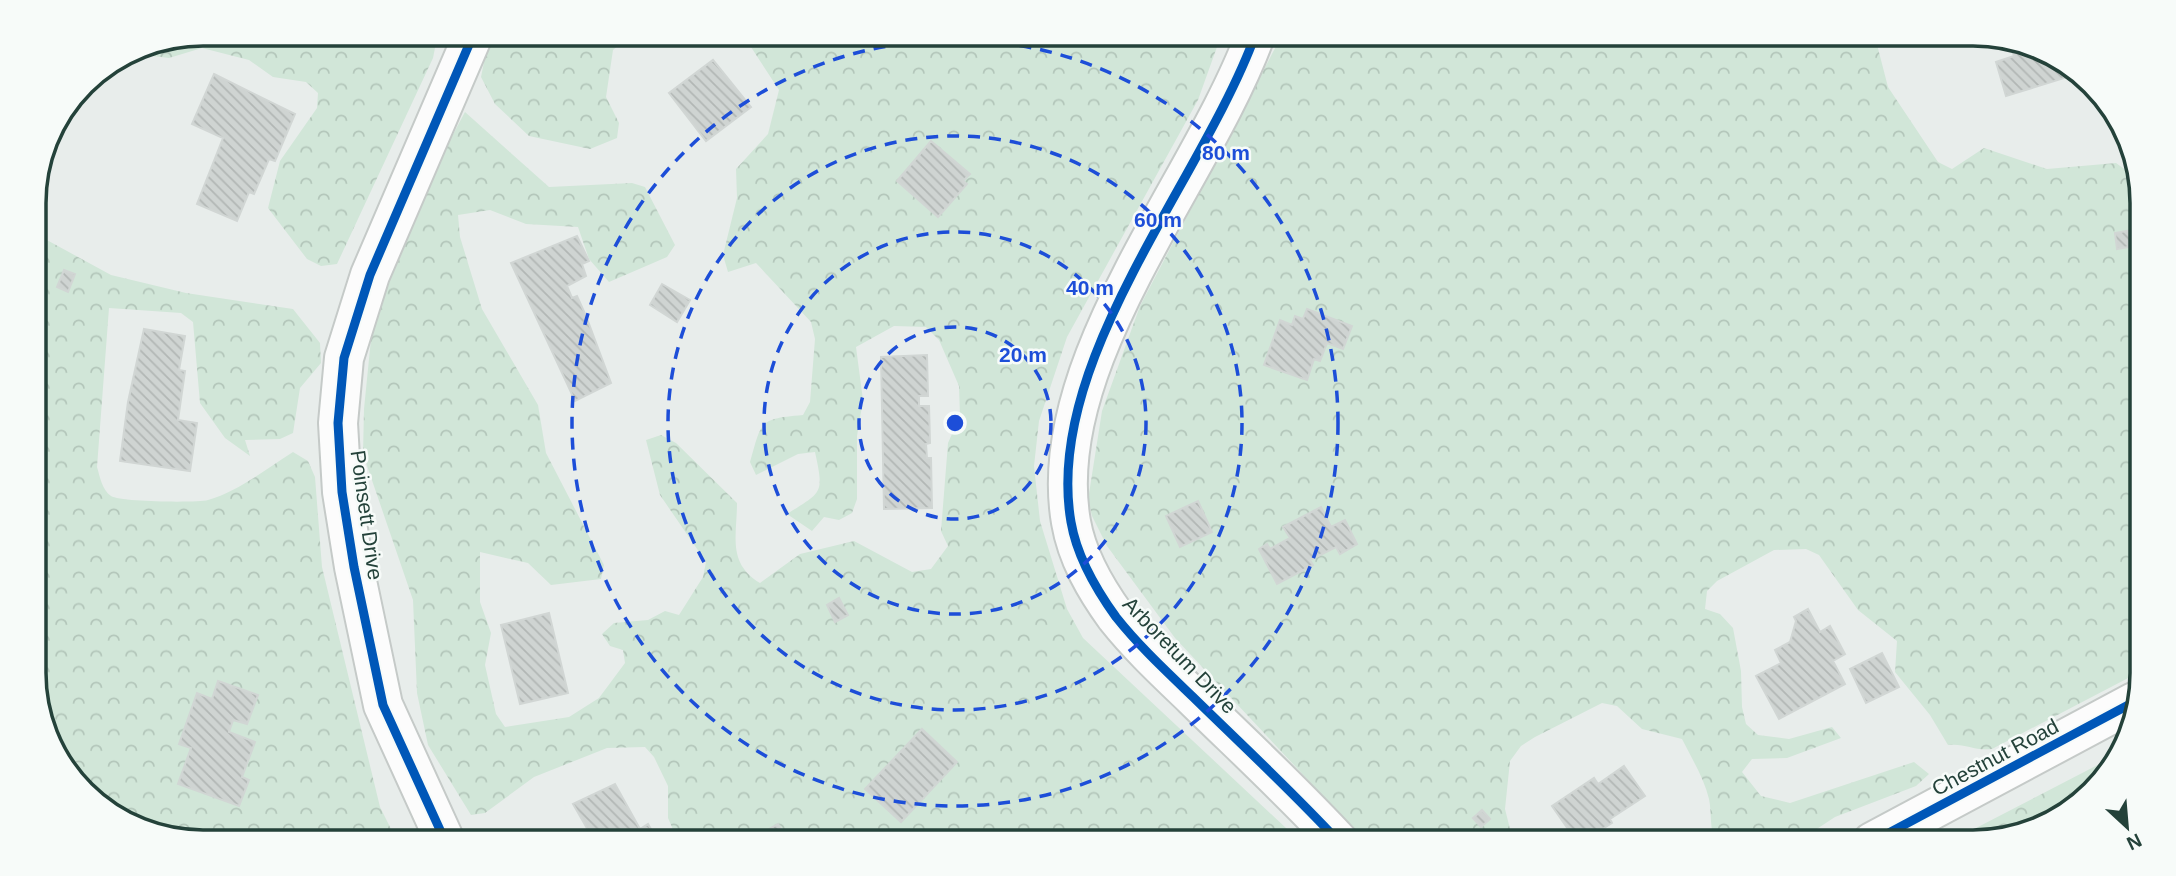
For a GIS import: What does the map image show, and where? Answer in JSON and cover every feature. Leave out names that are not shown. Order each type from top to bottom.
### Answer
[{"type":"street","name":"Poinsett Drive","points":[[440,830],[383,705],[354,567],[342,492],[338,424],[344,358],[370,275],[468,46]]},
{"type":"street","name":"Arboretum Drive","points":[[1250,46],[1213,127],[1116,305],[1089,372],[1073,429],[1068,473],[1071,521],[1080,556],[1096,588],[1132,636],[1329,830]]},
{"type":"street","name":"Chestnut Road","points":[[1894,830],[2126,706]]},
{"type":"green space","points":[[192,46],[435,46],[433,58],[337,264],[321,266],[307,259],[268,208],[280,161],[317,108],[318,93],[306,82],[273,77],[249,60],[202,48],[169,58],[149,55]]},
{"type":"green space","points":[[618,46],[613,50],[606,97],[619,123],[617,138],[590,149],[529,136],[495,104],[481,77],[487,47]]},
{"type":"green space","points":[[750,46],[1217,46],[1198,100],[1067,337],[1039,421],[1034,466],[1040,521],[1067,609],[1083,638],[1288,830],[673,830],[668,818],[668,786],[654,757],[645,747],[607,748],[534,777],[485,813],[471,815],[428,745],[417,693],[413,600],[363,454],[364,409],[372,329],[420,196],[465,112],[549,187],[632,183],[645,187],[675,245],[667,257],[609,282],[589,259],[578,227],[526,224],[490,210],[458,215],[460,237],[482,309],[538,405],[546,453],[604,565],[601,579],[551,585],[528,563],[480,552],[480,602],[491,633],[485,665],[496,714],[505,727],[569,717],[599,698],[625,663],[623,650],[610,646],[602,634],[614,623],[648,620],[665,611],[679,615],[703,577],[706,562],[660,495],[646,440],[661,435],[676,443],[737,503],[738,558],[742,567],[760,583],[800,554],[854,541],[912,572],[931,569],[948,546],[941,531],[948,443],[960,416],[959,386],[939,340],[926,327],[894,326],[856,347],[863,400],[857,436],[857,499],[852,513],[839,520],[824,517],[812,531],[787,514],[808,501],[818,490],[820,484],[815,452],[798,454],[756,475],[750,462],[764,424],[778,418],[803,415],[810,402],[815,339],[811,322],[756,263],[728,272],[723,255],[737,198],[736,169],[768,134],[779,90]]},
{"type":"green space","points":[[1276,46],[1877,46],[1888,87],[1938,162],[1952,169],[1984,148],[2047,169],[2116,163],[2127,171],[2130,202],[2130,677],[1992,749],[1948,745],[1930,715],[1895,672],[1897,641],[1858,610],[1819,555],[1806,549],[1774,550],[1717,581],[1707,591],[1705,609],[1720,614],[1733,628],[1741,671],[1742,707],[1746,724],[1758,735],[1789,739],[1832,727],[1841,738],[1787,758],[1752,759],[1742,772],[1761,796],[1790,803],[1914,762],[1929,774],[1916,786],[1835,817],[1815,830],[1712,830],[1707,791],[1682,739],[1642,729],[1617,706],[1602,703],[1535,737],[1521,746],[1510,761],[1505,809],[1510,830],[1355,830],[1175,638],[1107,546],[1092,516],[1088,500],[1102,411],[1140,306]]},
{"type":"green space","points":[[46,240],[111,275],[186,293],[293,309],[320,343],[321,363],[300,388],[293,433],[280,439],[245,440],[250,456],[225,438],[200,403],[193,322],[181,313],[109,308],[97,467],[103,487],[111,496],[143,501],[189,501],[208,500],[231,491],[293,452],[308,461],[315,477],[322,567],[380,807],[392,830],[182,829],[152,822],[115,804],[84,777],[72,761],[54,724],[46,684]]},
{"type":"green space","points":[[2103,762],[2085,785],[2043,814],[2004,827],[1972,830]]},
{"type":"building","points":[[2012,51],[2024,54],[2068,77],[2006,96],[1996,62],[2014,56]]},
{"type":"building","points":[[713,60],[751,107],[706,141],[669,93]]},
{"type":"building","points":[[214,74],[295,114],[275,161],[269,159],[254,194],[249,192],[237,221],[197,204],[223,138],[192,124]]},
{"type":"building","points":[[931,141],[970,174],[963,181],[967,184],[938,217],[897,181]]},
{"type":"building","points":[[2130,230],[2130,247],[2117,249],[2115,233]]},
{"type":"building","points":[[577,236],[589,261],[582,264],[586,276],[567,286],[572,298],[577,296],[611,383],[575,401],[511,263]]},
{"type":"building","points":[[64,270],[75,274],[68,292],[57,287]]},
{"type":"building","points":[[662,284],[690,300],[677,322],[650,305]]},
{"type":"building","points":[[1307,309],[1352,326],[1343,349],[1327,343],[1320,361],[1314,359],[1307,380],[1264,365],[1280,320],[1292,325],[1295,316],[1303,319]]},
{"type":"building","points":[[144,329],[185,336],[179,370],[185,371],[178,420],[197,423],[190,471],[120,461],[128,402]]},
{"type":"building","points":[[927,355],[928,396],[919,396],[919,406],[929,406],[930,443],[926,444],[927,458],[931,458],[932,508],[884,509],[881,357]]},
{"type":"building","points":[[1198,501],[1212,532],[1180,547],[1166,516]]},
{"type":"building","points":[[1321,507],[1331,527],[1345,520],[1357,544],[1340,554],[1336,547],[1310,560],[1313,565],[1277,584],[1259,549],[1267,544],[1270,549],[1290,538],[1283,527]]},
{"type":"building","points":[[839,598],[848,615],[835,622],[827,605]]},
{"type":"building","points":[[1808,609],[1820,632],[1830,626],[1845,654],[1833,661],[1845,684],[1779,719],[1756,676],[1781,663],[1775,650],[1790,642],[1796,621],[1794,617]]},
{"type":"building","points":[[549,613],[568,693],[520,704],[501,625]]},
{"type":"building","points":[[1882,653],[1899,687],[1866,703],[1850,669]]},
{"type":"building","points":[[218,681],[258,695],[247,724],[233,720],[229,732],[255,742],[242,777],[249,780],[239,806],[178,784],[191,748],[179,744],[197,693],[212,699]]},
{"type":"building","points":[[922,729],[957,762],[901,822],[865,789]]},
{"type":"building","points":[[1624,766],[1645,796],[1610,819],[1612,823],[1601,830],[1569,830],[1552,806],[1594,778],[1598,784]]},
{"type":"building","points":[[615,784],[640,829],[648,824],[651,830],[588,830],[573,804]]},
{"type":"building","points":[[1482,810],[1490,819],[1481,827],[1473,818]]},
{"type":"building","points":[[778,824],[781,830],[767,830]]},
{"type":"cycle path","points":[[440,830],[383,705],[354,567],[342,492],[338,423],[344,358],[370,275],[468,46]]},
{"type":"cycle path","points":[[1251,46],[1232,90],[1133,272],[1103,335],[1081,398],[1069,461],[1071,522],[1088,572],[1125,628],[1327,830]]},
{"type":"cycle path","points":[[1894,830],[2126,706]]}]
